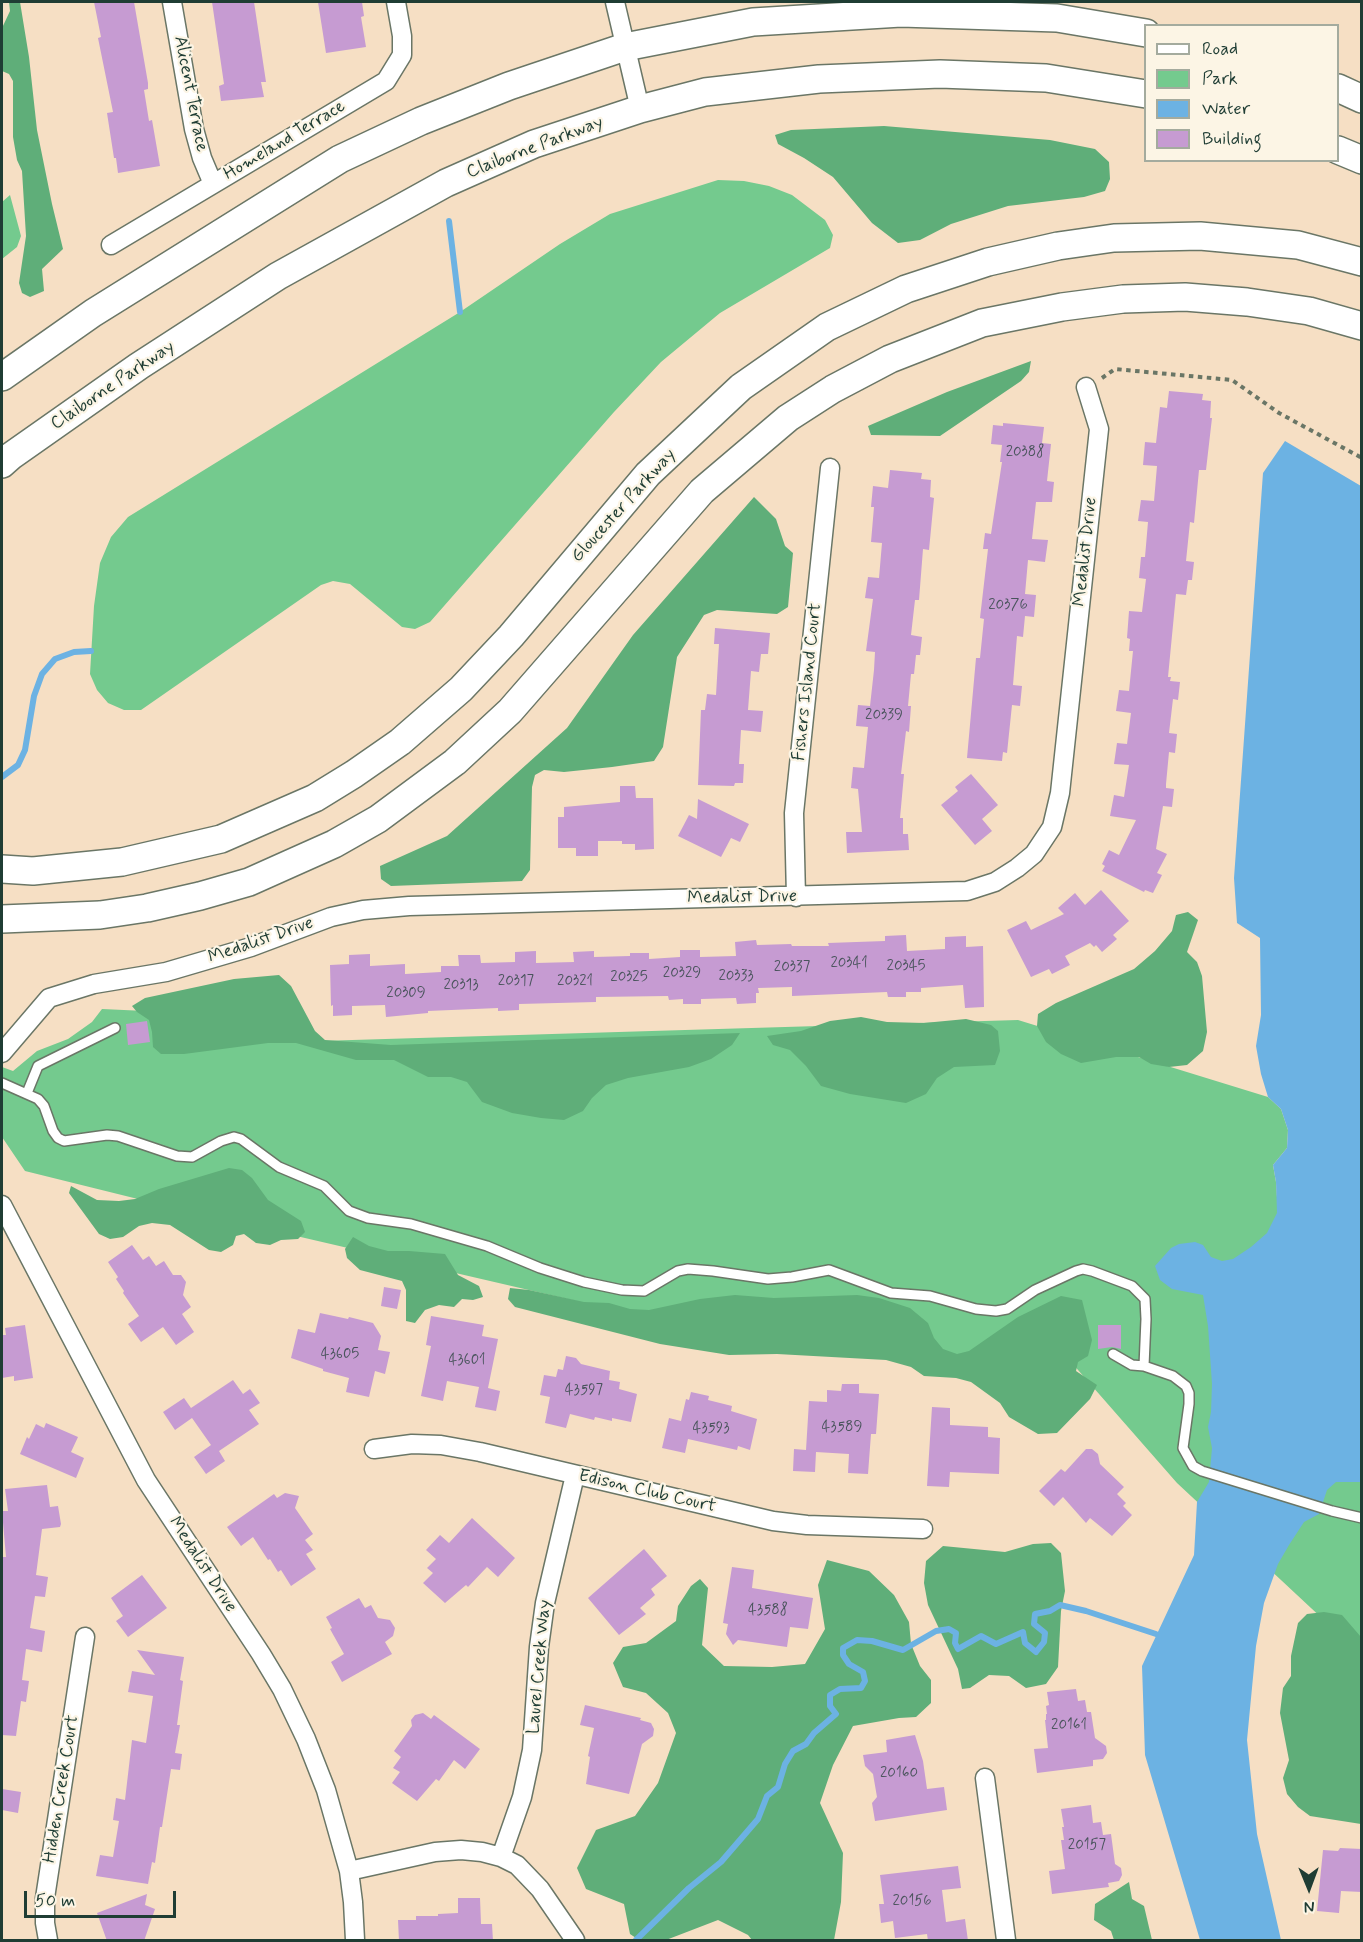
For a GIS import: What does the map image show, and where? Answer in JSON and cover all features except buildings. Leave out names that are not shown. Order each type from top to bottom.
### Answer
[{"type":"main road","points":[[2,377],[93,313],[340,159],[421,121],[509,86],[625,47],[753,22],[901,13],[1058,18],[1144,33]]},
{"type":"main road","name":"Claiborne Parkway","points":[[2,464],[139,366],[278,276],[446,183],[534,144],[640,109],[716,91],[819,79],[940,74],[1046,78],[1144,94]]},
{"type":"main road","points":[[1339,88],[1362,99]]},
{"type":"main road","points":[[1339,150],[1362,160]]},
{"type":"main road","name":"Gloucester Parkway","points":[[2,869],[42,870],[122,862],[220,839],[315,798],[354,774],[400,742],[461,689],[511,636],[648,474],[741,387],[827,327],[906,289],[988,262],[1058,246],[1114,238],[1200,236],[1298,245],[1362,262]]},
{"type":"main road","points":[[2,919],[100,915],[147,908],[200,896],[249,882],[334,844],[378,819],[455,762],[510,711],[702,491],[788,418],[833,389],[891,359],[982,323],[1062,306],[1123,299],[1185,297],[1247,302],[1309,311],[1362,326]]},
{"type":"street","name":"Alicent Terrace","points":[[172,2],[194,129],[202,158],[213,184]]},
{"type":"street","name":"Homeland Terrace","points":[[111,244],[386,81],[402,55],[402,36],[396,2]]},
{"type":"street","points":[[615,2],[640,109]]},
{"type":"street","name":"Medalist Drive","points":[[2,1053],[49,998],[94,984],[166,972],[251,947],[331,916],[363,910],[409,906],[967,891],[995,882],[1034,854],[1052,827],[1060,793],[1099,429],[1086,387]]},
{"type":"street","name":"Fishers Island Court","points":[[796,897],[794,813],[830,468]]},
{"type":"street","name":"Medalist Drive","points":[[2,1205],[146,1480],[282,1689],[306,1739],[326,1790],[349,1871],[355,1941]]},
{"type":"street","name":"Edison Club Court","points":[[374,1449],[412,1444],[441,1445],[480,1452],[773,1521],[807,1525],[923,1529]]},
{"type":"street","name":"Laurel Creek Way","points":[[501,1857],[522,1797],[532,1750],[544,1603],[575,1475]]},
{"type":"street","name":"Hidden Creek Court","points":[[48,1941],[45,1898],[85,1637]]},
{"type":"street","points":[[985,1778],[1006,1941]]},
{"type":"street","points":[[349,1871],[435,1852],[461,1850],[501,1857],[517,1866],[540,1889],[575,1941]]},
{"type":"lane","points":[[27,1093],[38,1066],[114,1028]]},
{"type":"lane","points":[[2,1083],[38,1099],[44,1106],[53,1131],[58,1138],[64,1141],[107,1135],[118,1136],[177,1155],[192,1157],[221,1141],[234,1137],[279,1167],[324,1186],[349,1212],[368,1218],[411,1224],[487,1246],[540,1269],[622,1290],[644,1291],[678,1271],[688,1269],[713,1270],[768,1279],[829,1270],[891,1293],[930,1296],[976,1309],[996,1311],[1007,1309],[1035,1290],[1076,1271],[1083,1269],[1092,1271],[1132,1286],[1145,1299],[1144,1366]]},
{"type":"lane","points":[[1113,1354],[1132,1365],[1144,1366],[1173,1376],[1186,1386],[1189,1393],[1189,1404],[1183,1448],[1193,1466],[1202,1471],[1362,1518]]},
{"type":"path","points":[[1086,387],[1115,369],[1232,380],[1279,413],[1362,458]]},
{"type":"green space","points":[[9,2],[20,2],[37,130],[63,249],[42,269],[44,291],[30,297],[22,293],[19,283],[26,236],[22,171],[17,160],[13,137],[13,81],[9,74],[2,71],[2,28],[10,11]]},
{"type":"green space","points":[[884,126],[1050,140],[1095,149],[1109,162],[1110,179],[1105,191],[1084,197],[1008,206],[951,224],[920,240],[898,243],[872,223],[833,177],[778,144],[775,135],[791,130]]},
{"type":"green space","points":[[718,180],[744,181],[769,186],[792,195],[825,220],[833,235],[830,248],[720,313],[661,362],[614,412],[430,622],[415,629],[402,627],[350,584],[333,581],[321,585],[141,710],[124,710],[108,703],[97,690],[90,674],[94,606],[100,563],[111,537],[128,517],[460,312],[560,244],[610,214]]},
{"type":"green space","points":[[10,195],[21,236],[17,247],[2,259],[2,202]]},
{"type":"green space","points":[[1031,361],[1029,372],[1021,381],[940,436],[871,435],[868,426],[947,392]]},
{"type":"green space","points":[[754,497],[776,519],[785,546],[793,553],[788,607],[777,614],[717,610],[704,615],[677,657],[663,747],[654,761],[564,772],[544,770],[535,775],[532,787],[530,870],[522,881],[391,886],[381,879],[380,866],[447,836],[567,728],[633,635]]},
{"type":"green space","points":[[1188,912],[1198,920],[1187,952],[1197,962],[1202,976],[1207,1032],[1203,1051],[1187,1065],[1169,1067],[1151,1064],[1139,1057],[1116,1057],[1081,1063],[1061,1054],[1046,1042],[1037,1026],[1038,1014],[1056,1003],[1134,969],[1155,951],[1172,931],[1176,915]]},
{"type":"green space","points":[[279,975],[291,986],[315,1031],[325,1040],[391,1045],[740,1033],[732,1045],[711,1059],[689,1067],[628,1078],[606,1085],[592,1098],[583,1111],[564,1120],[512,1113],[482,1102],[467,1082],[451,1077],[428,1077],[394,1060],[356,1060],[296,1043],[268,1043],[184,1054],[161,1054],[153,1047],[149,1020],[132,1006],[145,998],[234,979]]},
{"type":"green space","points":[[102,1009],[276,1017],[319,1041],[1018,1020],[1268,1097],[1281,1109],[1288,1130],[1287,1148],[1273,1165],[1278,1213],[1361,1476],[1361,1708],[1326,1622],[1177,1483],[1071,1362],[800,1353],[25,1171],[2,1137],[2,1067],[13,1071],[37,1051],[68,1039],[92,1022]]},
{"type":"green space","points":[[861,1017],[887,1022],[924,1023],[966,1019],[991,1025],[998,1031],[1000,1051],[995,1065],[954,1067],[937,1078],[926,1094],[906,1103],[850,1094],[821,1086],[790,1050],[773,1045],[767,1036],[801,1031],[830,1021]]},
{"type":"green space","points":[[229,1168],[242,1170],[252,1178],[268,1200],[301,1221],[305,1232],[298,1239],[281,1240],[270,1245],[256,1243],[244,1234],[236,1236],[233,1245],[221,1252],[209,1250],[170,1225],[152,1223],[139,1226],[123,1237],[110,1239],[99,1234],[69,1193],[71,1186],[97,1200],[135,1199],[159,1189]]},
{"type":"green space","points":[[353,1237],[369,1246],[388,1251],[445,1254],[458,1275],[479,1286],[483,1297],[473,1300],[462,1299],[454,1307],[439,1305],[425,1310],[415,1323],[406,1321],[406,1290],[402,1281],[360,1270],[347,1258],[345,1249]]},
{"type":"green space","points":[[510,1288],[584,1302],[609,1303],[630,1309],[649,1310],[700,1299],[735,1295],[774,1298],[857,1295],[879,1298],[910,1308],[928,1323],[934,1338],[943,1349],[957,1354],[969,1351],[1018,1317],[1061,1296],[1082,1300],[1092,1340],[1088,1356],[1078,1362],[1076,1371],[1097,1385],[1090,1399],[1057,1433],[1038,1434],[1009,1417],[1000,1403],[971,1382],[956,1378],[924,1376],[911,1367],[886,1360],[777,1354],[729,1355],[660,1344],[515,1307],[508,1299]]},
{"type":"green space","points":[[1051,1543],[1061,1553],[1065,1591],[1061,1611],[1058,1667],[1046,1684],[1026,1688],[1009,1676],[989,1675],[970,1688],[962,1689],[958,1669],[928,1605],[924,1583],[926,1561],[943,1546],[1005,1552],[1033,1544]]},
{"type":"green space","points":[[827,1560],[869,1571],[894,1595],[909,1622],[911,1644],[920,1666],[931,1680],[931,1703],[916,1717],[853,1726],[833,1765],[820,1803],[843,1853],[841,1902],[834,1940],[752,1940],[748,1935],[718,1920],[666,1940],[639,1940],[630,1934],[624,1904],[586,1889],[577,1868],[596,1830],[635,1816],[658,1783],[676,1733],[668,1713],[646,1693],[623,1687],[613,1663],[623,1647],[646,1643],[676,1621],[678,1606],[691,1586],[700,1579],[708,1588],[702,1645],[724,1666],[772,1667],[805,1664],[825,1629],[818,1585]]},
{"type":"green space","points":[[1324,1612],[1342,1615],[1361,1637],[1361,1824],[1310,1816],[1287,1794],[1283,1778],[1289,1760],[1280,1713],[1283,1688],[1291,1676],[1291,1656],[1298,1623],[1307,1614]]},
{"type":"green space","points":[[1129,1882],[1132,1899],[1144,1906],[1152,1940],[1114,1940],[1111,1931],[1094,1920],[1095,1904]]},
{"type":"water","points":[[1285,441],[1361,486],[1362,1482],[1336,1482],[1327,1490],[1319,1514],[1304,1522],[1289,1545],[1278,1564],[1264,1603],[1256,1646],[1247,1740],[1257,1834],[1281,1940],[1200,1940],[1145,1755],[1142,1666],[1194,1555],[1197,1502],[1209,1482],[1212,1448],[1208,1427],[1212,1384],[1208,1326],[1203,1295],[1172,1289],[1160,1280],[1155,1266],[1171,1248],[1179,1244],[1195,1242],[1203,1245],[1211,1257],[1222,1261],[1233,1259],[1267,1233],[1277,1213],[1273,1165],[1287,1148],[1288,1130],[1281,1109],[1268,1097],[1261,1074],[1256,1046],[1261,1015],[1260,938],[1237,923],[1234,878],[1263,473]]},
{"type":"waterway","points":[[449,221],[460,312]]},
{"type":"waterway","points":[[2,777],[18,765],[25,750],[34,696],[42,674],[55,659],[74,652],[91,651]]},
{"type":"waterway","points":[[636,1940],[689,1888],[721,1862],[758,1819],[767,1796],[778,1787],[785,1764],[793,1751],[806,1744],[814,1733],[836,1714],[830,1706],[830,1695],[840,1689],[861,1688],[865,1681],[863,1672],[849,1664],[843,1655],[843,1648],[857,1640],[872,1641],[903,1650],[936,1631],[949,1629],[956,1633],[955,1643],[958,1649],[981,1636],[996,1644],[1023,1632],[1025,1643],[1036,1652],[1044,1642],[1045,1633],[1034,1624],[1035,1614],[1050,1611],[1060,1605],[1156,1634]]}]
